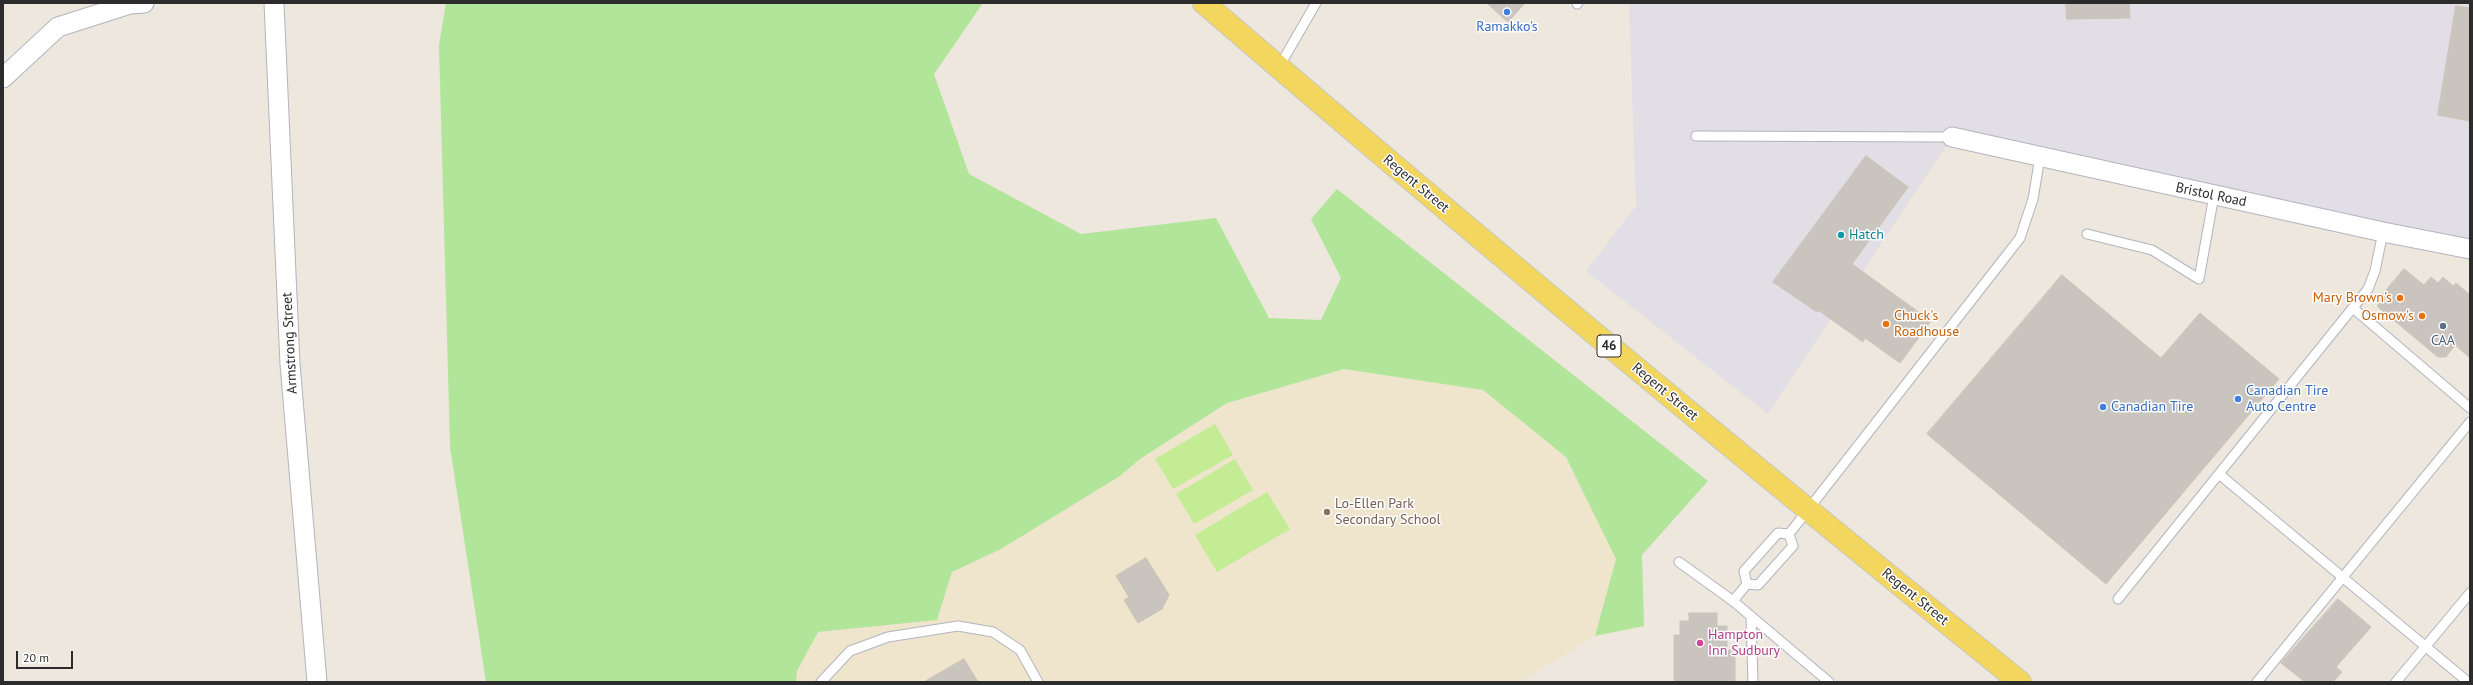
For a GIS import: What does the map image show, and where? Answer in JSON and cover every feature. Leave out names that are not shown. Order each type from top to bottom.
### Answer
[{"type":"main road","name":"Regent Street","points":[[1204,3],[1279,68],[1808,511],[2020,682]]},
{"type":"street","points":[[3,78],[58,27],[130,4],[144,3]]},
{"type":"street","name":"Armstrong Street","points":[[274,3],[290,364],[317,682]]},
{"type":"street","name":"Bristol Road","points":[[1952,137],[2383,232],[2470,249]]},
{"type":"lane","points":[[1279,68],[1316,3]]},
{"type":"lane","points":[[1696,136],[1952,137]]},
{"type":"lane","points":[[1789,534],[2020,238],[2033,199],[2040,157]]},
{"type":"lane","points":[[2087,234],[2152,250],[2199,279],[2214,195]]},
{"type":"lane","points":[[2118,599],[2368,289],[2375,271],[2383,232]]},
{"type":"lane","points":[[2353,308],[2470,408]]},
{"type":"lane","points":[[2257,682],[2470,422]]},
{"type":"lane","points":[[2219,474],[2468,682]]},
{"type":"lane","points":[[1747,584],[1744,571],[1778,533],[1789,534]]},
{"type":"lane","points":[[1747,584],[1758,585],[1793,546],[1789,534]]},
{"type":"lane","points":[[1679,562],[1733,601],[1829,682]]},
{"type":"lane","points":[[1733,601],[1747,584]]},
{"type":"lane","points":[[2396,682],[2470,593]]},
{"type":"lane","points":[[1751,616],[1753,682]]},
{"type":"lane","points":[[825,680],[850,650],[888,637],[958,626],[993,632],[1020,650],[1038,682]]},
{"type":"shaded area","points":[[1629,3],[2470,3],[2470,249],[1952,137],[1768,414],[1586,271],[1636,206]]},
{"type":"shaded area","name":"Lo-Ellen Park Secondary School","points":[[1344,369],[1483,390],[1566,457],[1616,559],[1595,636],[1520,682],[796,682],[797,671],[818,632],[937,620],[952,572],[1001,549],[1120,476],[1140,459],[1227,403]]},
{"type":"green space","points":[[446,3],[983,3],[934,74],[969,174],[1081,234],[1216,218],[1269,318],[1321,320],[1341,278],[1311,219],[1337,189],[1708,481],[1642,555],[1644,626],[1595,636],[1616,559],[1566,457],[1483,390],[1344,369],[1227,403],[1140,459],[1120,476],[1001,549],[952,572],[937,620],[818,632],[797,671],[796,682],[486,682],[450,447],[439,45]]},
{"type":"green space","points":[[1215,424],[1233,455],[1173,489],[1155,459]]},
{"type":"green space","points":[[1235,459],[1253,490],[1194,524],[1176,494]]},
{"type":"green space","points":[[1267,492],[1290,529],[1217,572],[1195,535]]},
{"type":"building","name":"Ramakko's","points":[[1487,3],[1525,3],[1508,22]]},
{"type":"building","points":[[2066,3],[2129,3],[2130,18],[2067,19]]},
{"type":"building","points":[[2456,6],[2470,8],[2470,121],[2438,115]]},
{"type":"building","name":"Hatch","points":[[1866,156],[1908,187],[1852,264],[1931,321],[1900,363],[1865,338],[1863,342],[1818,310],[1817,312],[1773,282]]},
{"type":"building","points":[[2404,269],[2424,285],[2431,277],[2438,283],[2443,277],[2453,286],[2456,283],[2470,295],[2470,358],[2455,345],[2446,357],[2438,357],[2378,307],[2378,300]]},
{"type":"building","name":"Canadian Tire","points":[[2062,275],[2161,358],[2200,313],[2279,379],[2106,584],[1927,434]]},
{"type":"building","points":[[1146,558],[1169,595],[1162,609],[1138,623],[1124,600],[1129,597],[1116,576]]},
{"type":"building","points":[[2338,599],[2371,627],[2336,667],[2342,672],[2333,682],[2305,682],[2281,663]]},
{"type":"building","name":"Hampton Inn Sudbury","points":[[1689,613],[1717,613],[1717,626],[1727,626],[1727,650],[1735,650],[1735,682],[1674,682],[1674,635],[1680,635],[1680,621],[1689,621]]},
{"type":"building","points":[[964,659],[978,682],[924,682]]},
{"type":"place","name":"Ramakko's","points":[[1507,12]]},
{"type":"place","name":"Hatch","points":[[1841,235]]},
{"type":"place","name":"Mary Brown's","points":[[2400,298]]},
{"type":"place","name":"Osmow's","points":[[2422,316]]},
{"type":"place","name":"Chuck's Roadhouse","points":[[1886,324]]},
{"type":"place","name":"CAA","points":[[2443,326]]},
{"type":"place","name":"Canadian Tire Auto Centre","points":[[2238,399]]},
{"type":"place","name":"Canadian Tire","points":[[2103,407]]},
{"type":"place","name":"Lo-Ellen Park Secondary School","points":[[1327,512]]},
{"type":"place","name":"Hampton Inn Sudbury","points":[[1700,643]]}]
